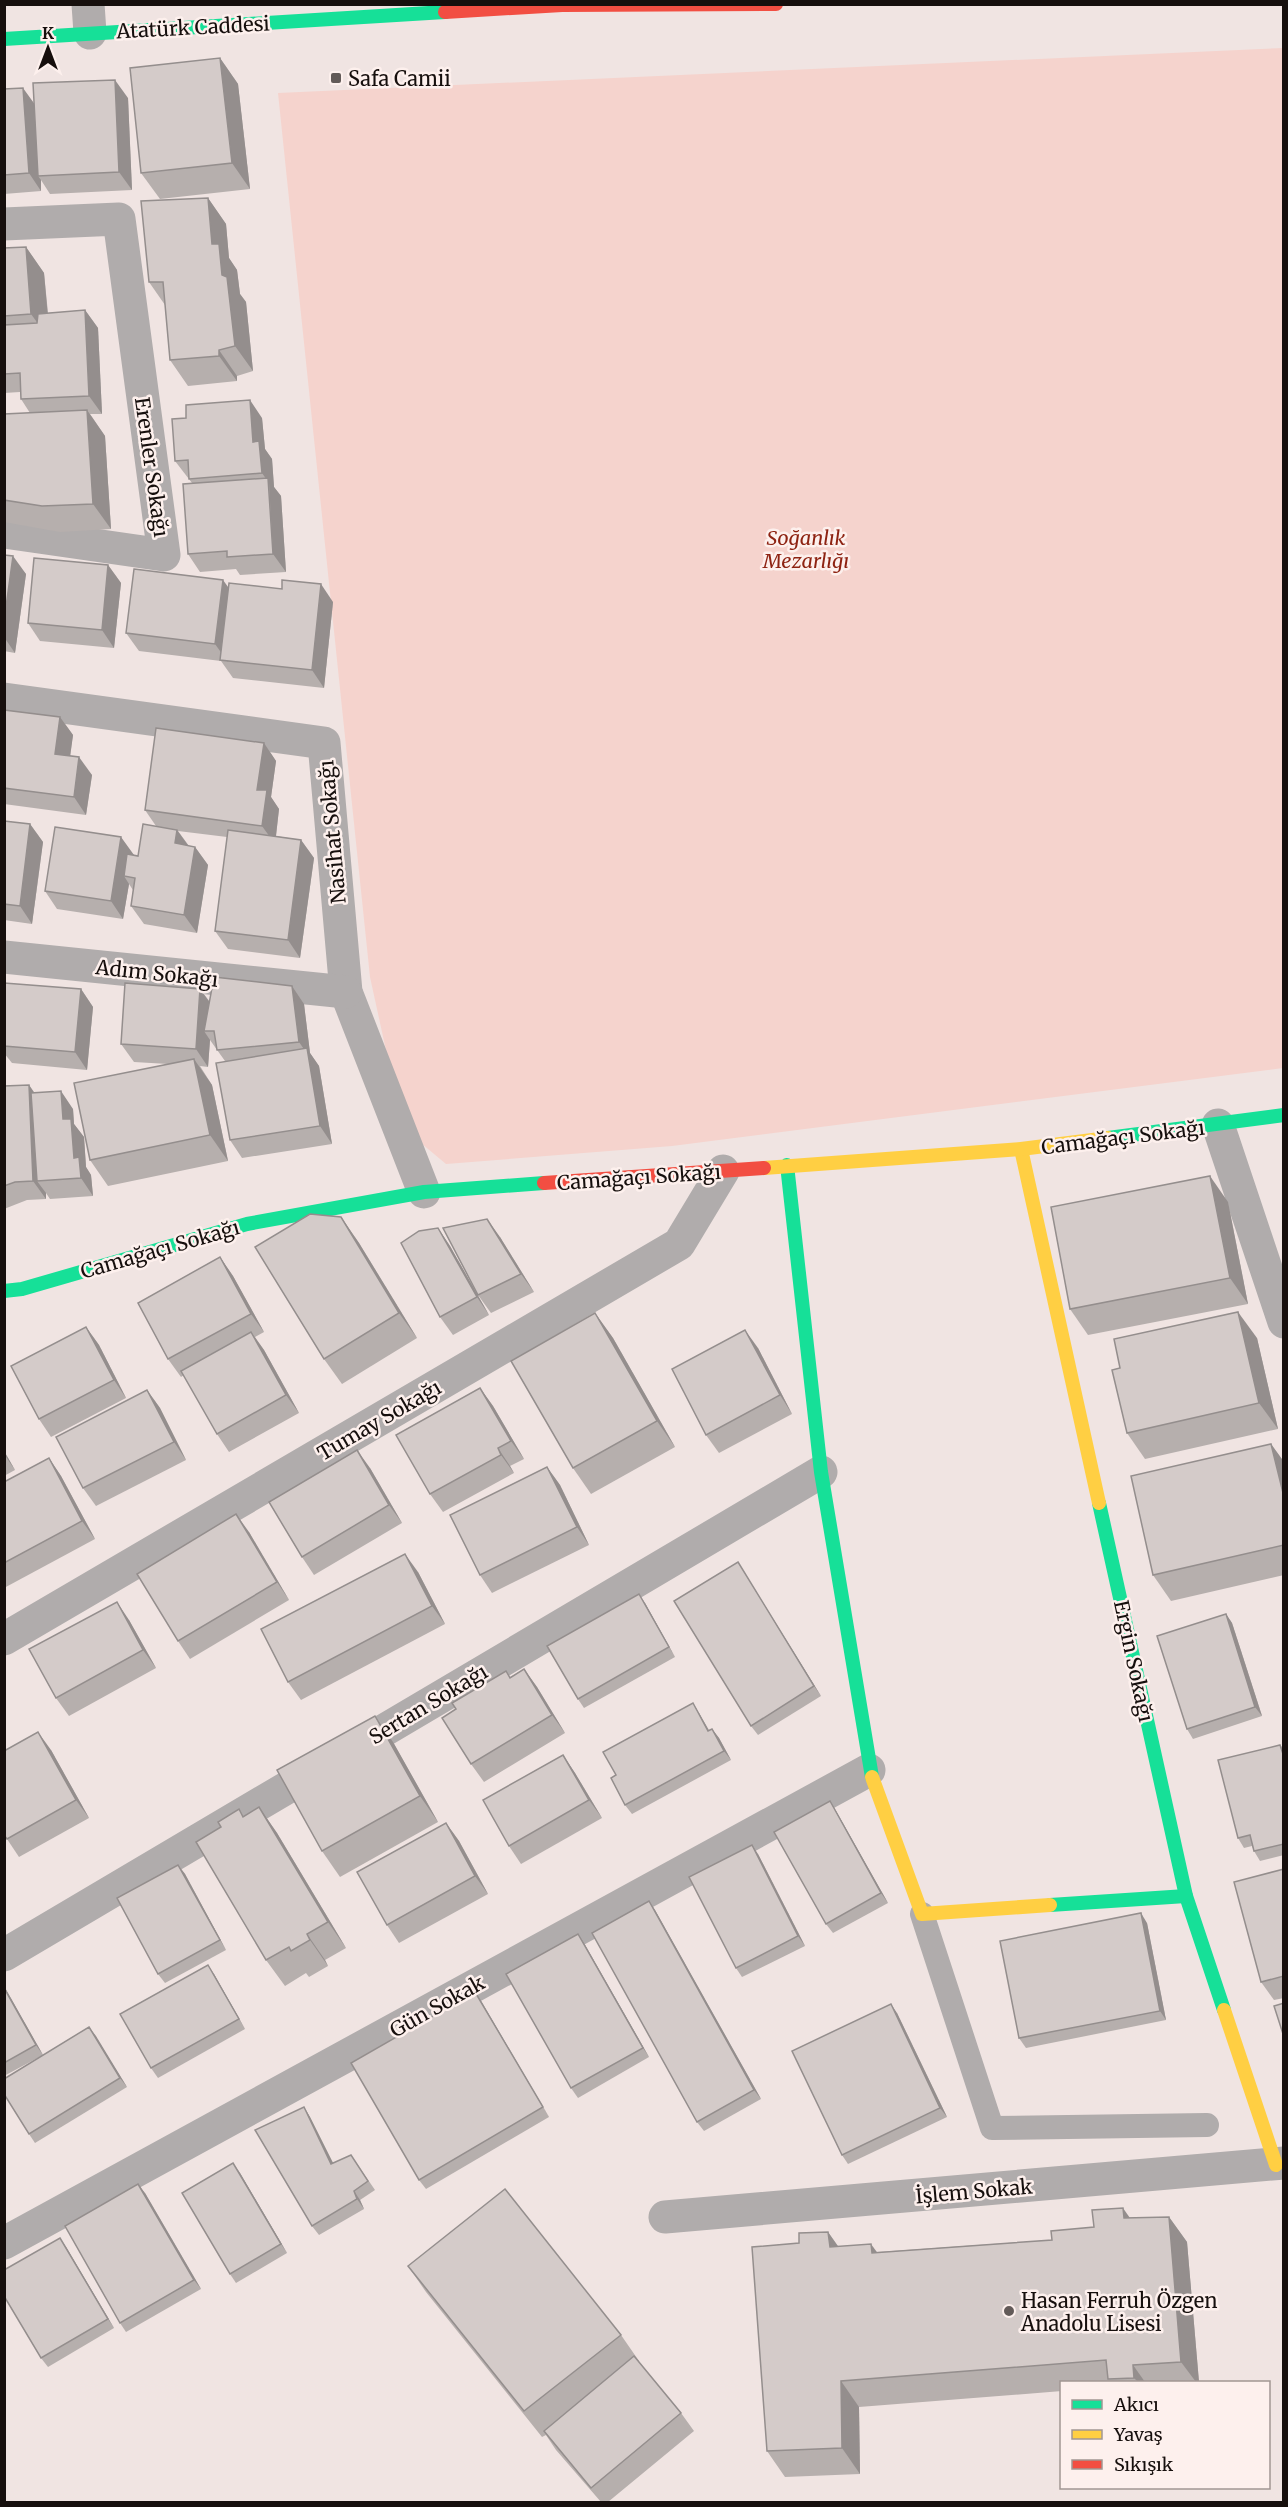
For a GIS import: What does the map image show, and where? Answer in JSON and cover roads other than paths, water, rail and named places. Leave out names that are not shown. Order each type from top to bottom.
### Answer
[{"type":"street","name":"Atatürk Caddesi","points":[[4,39],[89,19],[562,5],[758,5]]},
{"type":"street","name":"Erenler Sokağı","points":[[4,224],[119,219],[164,555],[4,532]]},
{"type":"street","name":"Nasihat Sokağı","points":[[4,699],[324,743],[346,992],[424,1192]]},
{"type":"street","name":"Adım Sokağı","points":[[4,957],[346,992]]},
{"type":"street","name":"Camağaçı Sokağı","points":[[10,1294],[247,1224],[424,1192],[1021,1149],[1284,1115]]},
{"type":"street","points":[[1218,1125],[1284,1322]]},
{"type":"street","name":"Ergin Sokağı","points":[[1021,1149],[1186,1896],[1280,2164]]},
{"type":"street","points":[[787,1165],[822,1472],[869,1770],[922,1914],[1186,1896]]},
{"type":"street","name":"Tumay Sokağı","points":[[4,1639],[679,1244],[723,1171]]},
{"type":"street","name":"Sertan Sokağı","points":[[4,1954],[822,1472]]},
{"type":"street","name":"Gün Sokak","points":[[4,2243],[869,1770]]},
{"type":"street","name":"İşlem Sokak","points":[[665,2217],[1280,2164]]},
{"type":"lane","points":[[922,1914],[992,2128],[1207,2125]]},
{"type":"place","name":"Safa Camii","points":[[336,78]]},
{"type":"place","name":"Hasan Ferruh Özgen Anadolu Lisesi","points":[[1009,2311]]},
{"type":"park label","name":"Soğanlık Mezarlığı","points":[[806,548]]}]
